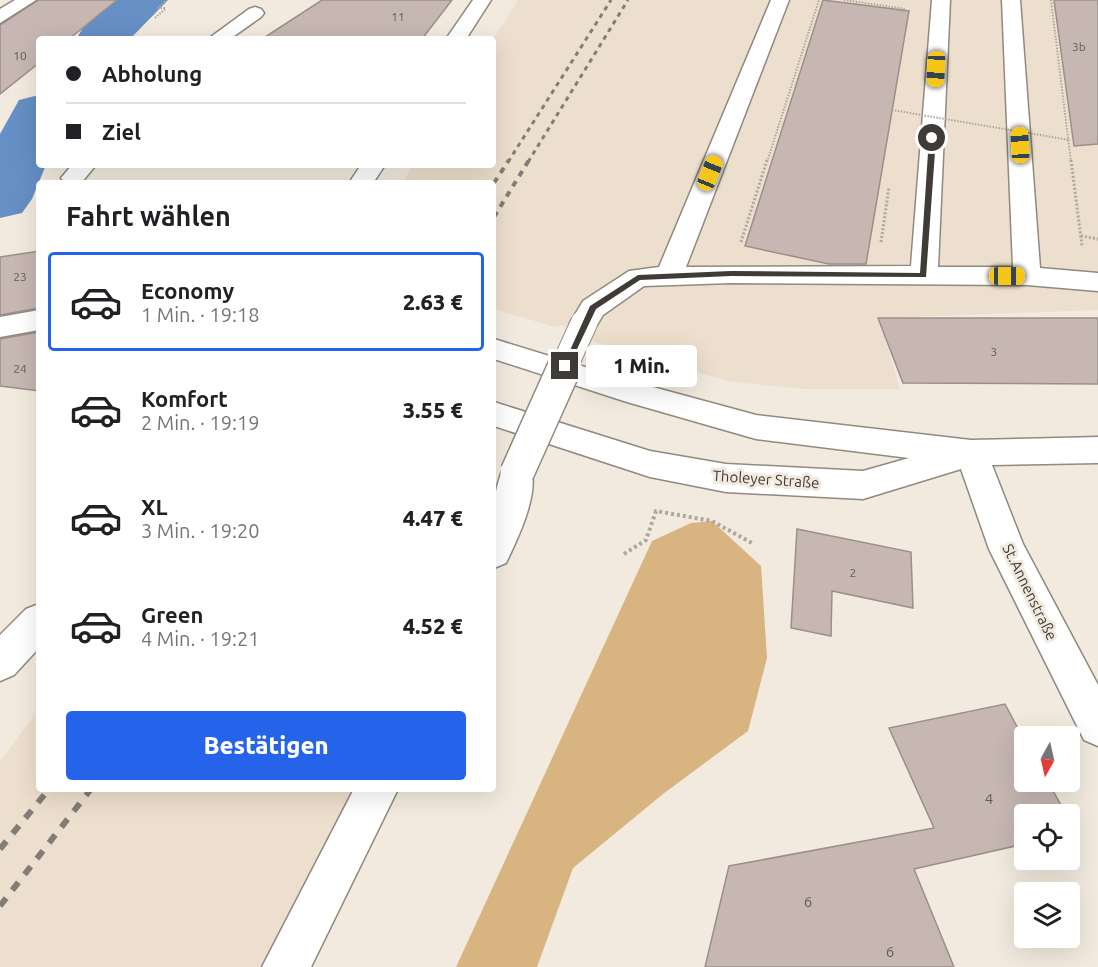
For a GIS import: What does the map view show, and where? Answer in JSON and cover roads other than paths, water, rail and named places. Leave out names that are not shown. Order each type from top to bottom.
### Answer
[{"type":"main road","points":[[0,17],[27,0]]},
{"type":"main road","points":[[458,36],[482,0]]},
{"type":"main road","points":[[669,276],[780,0]]},
{"type":"main road","points":[[1011,0],[1028,276]]},
{"type":"main road","points":[[924,275],[940,7]]},
{"type":"main road","points":[[222,36],[255,14]]},
{"type":"main road","points":[[496,547],[509,518],[517,473],[584,323],[593,308],[638,277],[731,274],[924,275],[1028,276],[1092,281]]},
{"type":"main road","points":[[0,327],[36,321]]},
{"type":"main road","name":"Tholeyer Straße","points":[[496,351],[627,391],[756,427],[971,453],[1098,450]]},
{"type":"main road","name":"Tholeyer Straße","points":[[496,415],[650,464],[726,478],[863,485],[971,453]]},
{"type":"main road","name":"St.Annenstraße","points":[[971,453],[1007,549],[1098,726]]},
{"type":"main road","points":[[0,662],[36,624]]},
{"type":"main road","points":[[286,967],[375,792]]},
{"type":"waterway","points":[[104,36],[144,0]]},
{"type":"waterway","points":[[0,199],[36,119]]},
{"type":"railway","points":[[508,162],[611,0]]},
{"type":"railway","points":[[528,162],[628,0]]},
{"type":"railway","points":[[496,180],[509,160]]},
{"type":"railway","points":[[496,214],[529,160]]},
{"type":"railway","points":[[0,849],[47,792]]},
{"type":"railway","points":[[0,906],[89,792]]}]
